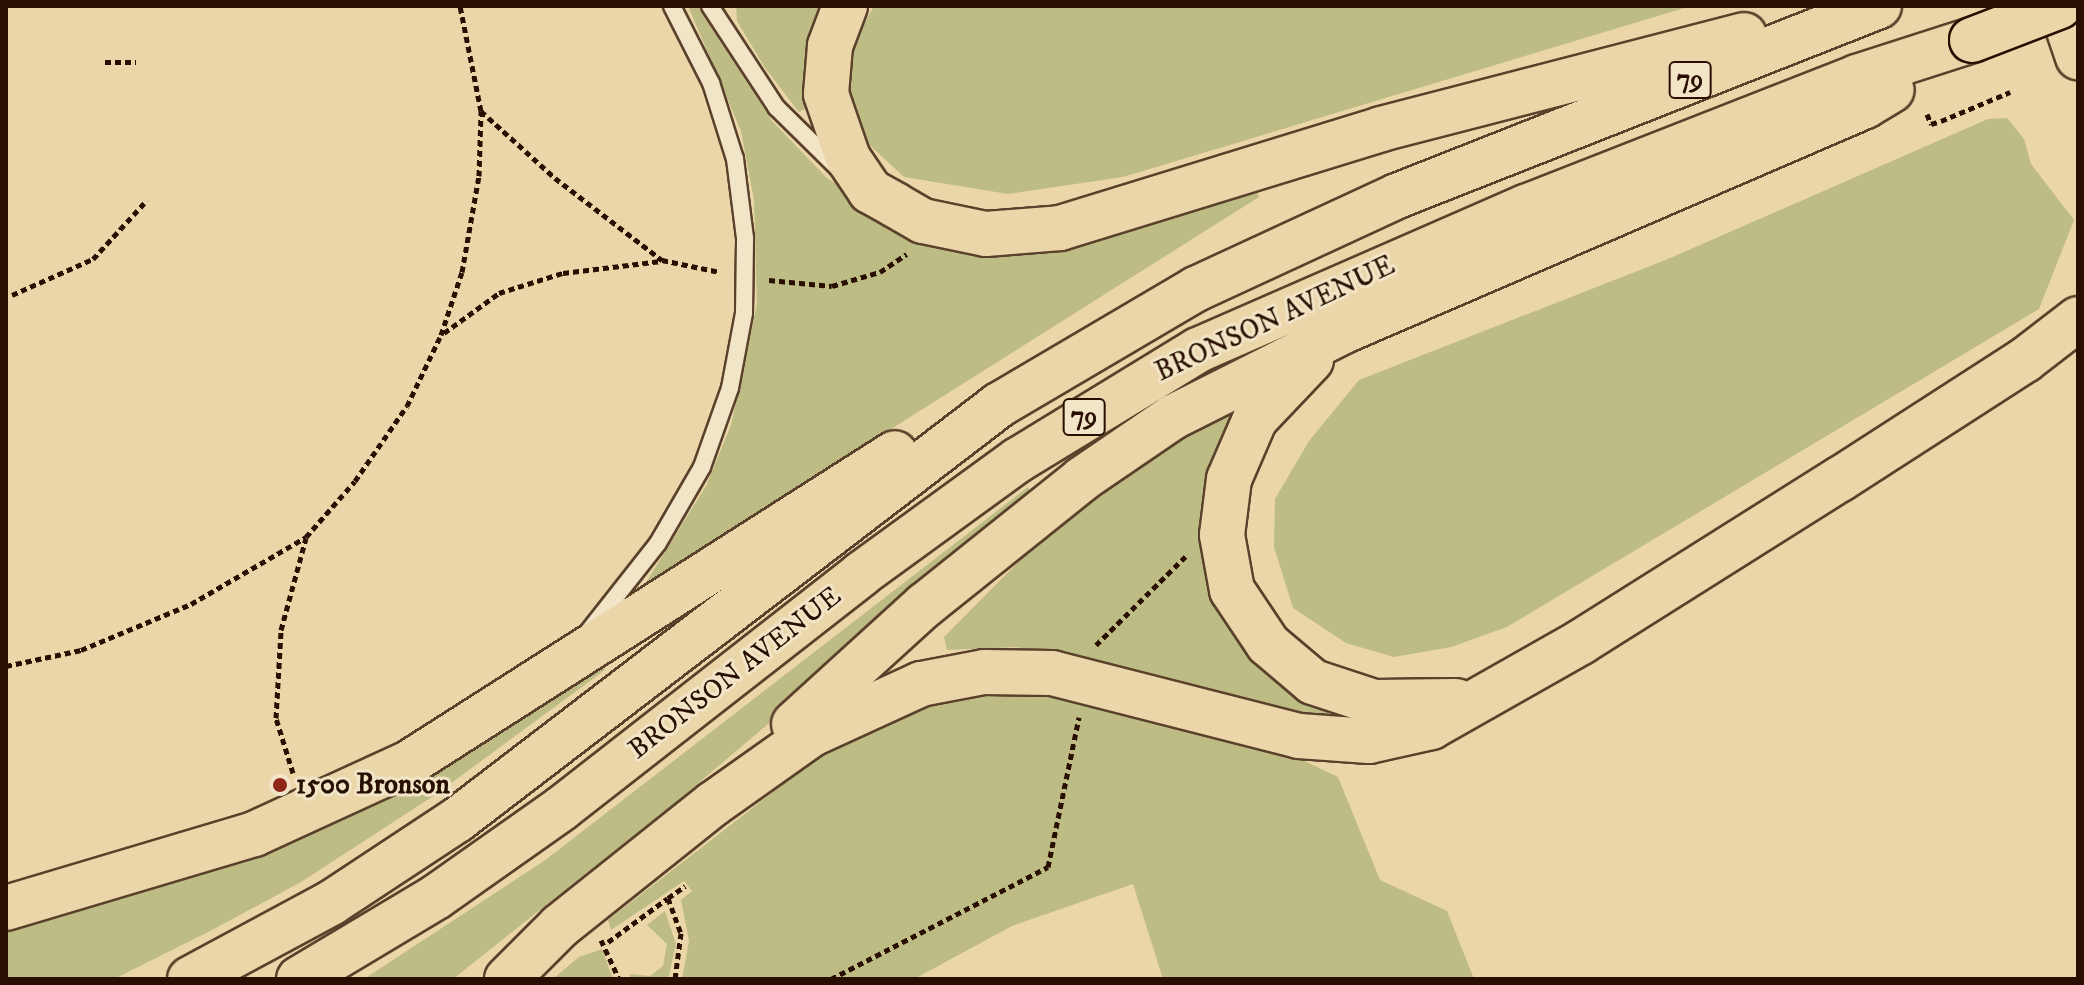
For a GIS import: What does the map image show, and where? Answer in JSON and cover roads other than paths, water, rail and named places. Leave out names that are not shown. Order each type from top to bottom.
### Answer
[{"type":"highway","points":[[845,6],[830,46],[826,94],[838,140],[870,191],[923,221],[986,234],[1060,228],[1381,129],[1604,67],[1871,6]]},
{"type":"highway","name":"BRONSON AVENUE","points":[[190,979],[331,903],[514,779],[999,405],[1257,257],[1501,154],[1879,6]]},
{"type":"highway","points":[[2061,8],[2078,57]]},
{"type":"highway","name":"BRONSON AVENUE","points":[[299,979],[436,897],[551,816],[861,574],[1018,460],[1198,350],[1526,207],[1857,77],[2061,8]]},
{"type":"highway","points":[[713,804],[925,605],[1082,479],[1173,417],[1346,330],[1865,106],[1972,40]]},
{"type":"highway","points":[[483,979],[560,926],[713,804],[812,734],[921,684],[1015,671],[1087,678],[1299,736],[1337,741],[1369,741],[1431,727],[1475,699],[1581,642],[2025,360],[2074,325]]},
{"type":"highway","points":[[1346,330],[1276,394],[1240,447],[1229,479],[1222,535],[1232,590],[1268,644],[1313,682],[1374,702],[1475,699]]},
{"type":"highway","points":[[6,908],[171,863],[310,809],[409,763],[899,450],[999,405]]},
{"type":"highway","points":[[507,979],[560,926]]},
{"type":"lane","points":[[562,666],[658,543],[702,467],[730,388],[747,277],[741,201],[725,120],[672,6]]},
{"type":"lane","points":[[710,6],[776,107],[818,153],[870,191]]},
{"type":"place","name":"1500 Bronson","points":[[280,785]]}]
